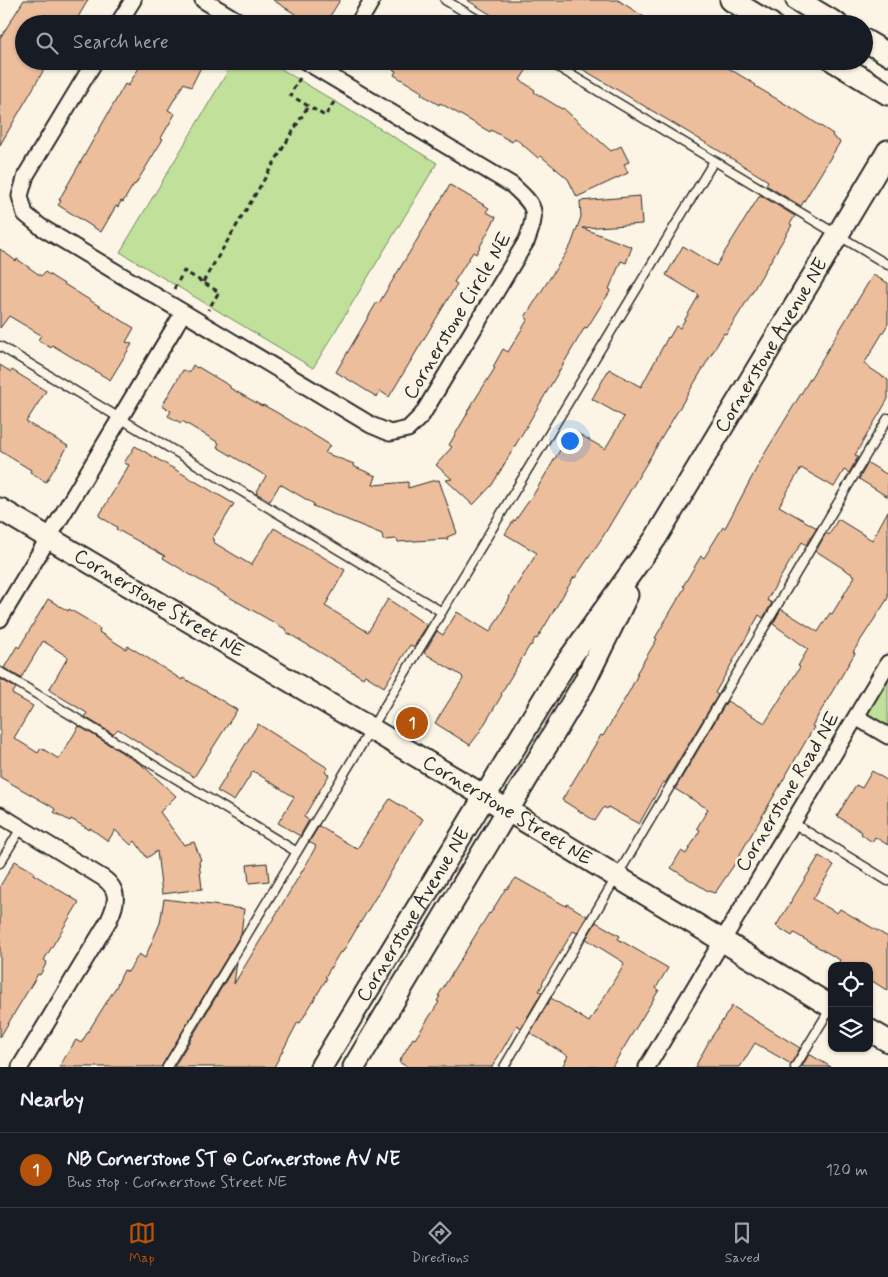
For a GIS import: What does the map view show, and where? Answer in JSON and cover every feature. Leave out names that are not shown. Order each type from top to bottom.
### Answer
[{"type":"street","points":[[124,15],[133,0]]},
{"type":"street","points":[[203,0],[228,15]]},
{"type":"street","points":[[363,15],[372,0]]},
{"type":"street","points":[[731,0],[756,15]]},
{"type":"street","points":[[797,0],[822,15]]},
{"type":"street","points":[[873,45],[888,54]]},
{"type":"street","name":"Cornerstone Circle NE","points":[[90,70],[26,175],[20,196],[25,214],[41,227],[184,313],[371,425],[390,433],[408,428],[422,414],[527,240],[535,219],[530,201],[512,186],[320,70]]},
{"type":"street","points":[[328,75],[331,70]]},
{"type":"street","points":[[849,70],[888,94]]},
{"type":"street","name":"Cornerstone Avenue NE","points":[[321,1067],[562,669],[655,539],[888,151]]},
{"type":"street","points":[[0,619],[184,313]]},
{"type":"street","name":"Cornerstone Street NE","points":[[0,509],[484,796],[828,1005]]},
{"type":"street","name":"Cornerstone Avenue NE","points":[[354,1067],[584,683],[655,539]]},
{"type":"street","name":"Cornerstone Road NE","points":[[647,1067],[888,663]]},
{"type":"street","points":[[856,717],[888,736]]},
{"type":"street","points":[[0,815],[104,878],[111,884],[115,895],[115,906],[108,920],[20,1067]]},
{"type":"street","points":[[873,1032],[888,1041]]},
{"type":"lane","points":[[445,0],[470,15]]},
{"type":"lane","points":[[563,70],[888,265]]},
{"type":"lane","points":[[167,1067],[714,161]]},
{"type":"lane","points":[[0,346],[442,612]]},
{"type":"lane","points":[[504,1067],[888,418]]},
{"type":"lane","points":[[0,672],[297,852]]},
{"type":"lane","points":[[793,823],[888,881]]},
{"type":"lane","points":[[0,862],[21,828]]},
{"type":"lane","points":[[795,1067],[828,1013]]},
{"type":"path","points":[[300,78],[290,94],[325,116],[336,99]]},
{"type":"path","points":[[202,282],[308,106]]},
{"type":"path","points":[[174,289],[184,271],[202,282],[218,292],[208,310]]},
{"type":"green space","points":[[229,70],[283,70],[437,163],[313,368],[120,252]]},
{"type":"green space","points":[[888,663],[888,736],[856,717]]},
{"type":"building","points":[[24,0],[88,0],[79,15],[15,15],[15,70],[44,70],[0,145],[0,38]]},
{"type":"building","points":[[273,0],[340,0],[331,15],[297,15]]},
{"type":"building","points":[[467,0],[618,0],[641,15],[491,15]]},
{"type":"building","points":[[138,70],[200,70],[191,87],[184,83],[168,110],[175,114],[161,138],[163,139],[135,185],[123,202],[121,201],[118,207],[116,206],[101,232],[58,205],[61,201],[59,200],[125,84],[128,86]]},
{"type":"building","points":[[394,70],[526,70],[520,80],[535,90],[534,92],[563,108],[611,151],[621,146],[629,162],[624,164],[628,173],[577,197],[568,179],[541,156],[538,158],[515,138],[512,142],[491,130],[490,132],[440,103],[439,105],[394,75],[396,71]]},
{"type":"building","points":[[584,70],[732,70],[833,134],[832,136],[840,142],[801,206],[766,185],[768,181]]},
{"type":"building","points":[[450,185],[489,208],[486,212],[496,217],[476,254],[473,252],[454,282],[457,284],[389,397],[380,391],[377,397],[336,372]]},
{"type":"building","points":[[760,195],[795,216],[790,224],[792,225],[745,304],[726,334],[724,333],[602,538],[574,577],[537,639],[535,638],[530,645],[502,695],[470,745],[435,723],[463,679],[462,676],[424,653],[437,631],[443,635],[457,612],[490,632],[509,597],[537,553],[505,534],[535,492],[572,430],[605,449],[624,417],[592,399],[609,369],[641,387],[668,337],[676,326],[680,328],[699,295],[666,275],[683,246],[716,266]]},
{"type":"building","points":[[640,196],[642,224],[582,228],[632,247],[626,263],[621,261],[609,289],[611,290],[587,328],[585,327],[492,485],[473,505],[446,480],[452,479],[436,465],[452,447],[449,445],[495,368],[493,367],[503,349],[508,352],[528,319],[525,317],[571,245],[581,217],[580,201]]},
{"type":"building","points":[[0,249],[41,276],[45,272],[134,328],[126,342],[132,344],[110,380],[52,345],[51,348],[38,340],[41,335],[9,316],[0,328]]},
{"type":"building","points":[[873,275],[888,283],[888,324],[864,364],[888,380],[888,399],[855,455],[858,457],[849,473],[844,470],[834,487],[801,468],[779,506],[817,528],[806,545],[802,542],[792,558],[767,600],[772,603],[763,618],[759,615],[715,693],[718,695],[639,824],[608,807],[607,809],[604,807],[595,821],[562,800],[630,690],[638,674],[636,674],[657,639],[655,638],[685,587],[683,586],[701,556],[704,558],[723,527],[725,528],[762,458]]},
{"type":"building","points":[[0,365],[11,372],[12,370],[46,391],[26,422],[68,446],[46,482],[30,472],[31,470],[0,451]]},
{"type":"building","points":[[193,365],[330,445],[325,453],[354,464],[353,466],[376,476],[373,485],[408,482],[408,488],[439,480],[457,533],[447,537],[448,539],[398,542],[397,539],[383,540],[382,534],[313,506],[314,504],[280,484],[270,501],[256,493],[266,476],[217,447],[219,443],[182,421],[181,423],[168,416],[171,411],[162,406],[183,370],[189,373]]},
{"type":"building","points":[[135,446],[234,504],[212,539],[214,540],[213,542],[251,565],[274,528],[345,570],[325,606],[368,632],[388,599],[427,625],[414,647],[410,645],[384,687],[365,675],[363,678],[286,632],[287,630],[194,577],[163,558],[165,556],[116,529],[117,527],[99,516],[129,465],[124,463]]},
{"type":"building","points":[[868,463],[888,475],[888,497],[859,479]]},
{"type":"building","points":[[888,511],[888,598],[853,652],[855,653],[812,726],[814,727],[732,868],[715,893],[708,891],[671,868],[681,851],[686,854],[700,830],[697,828],[708,809],[675,789],[727,701],[765,723],[800,667],[798,666],[808,649],[773,624],[781,609],[818,632],[830,613],[832,614],[855,576],[816,551],[826,533],[829,535],[838,519],[872,540]]},
{"type":"building","points":[[48,599],[86,619],[100,629],[99,632],[126,649],[128,646],[182,680],[183,678],[237,710],[194,777],[118,729],[113,734],[85,717],[87,713],[49,690],[68,657],[43,641],[21,678],[4,668],[17,646],[19,648]]},
{"type":"building","points":[[0,679],[16,688],[12,694],[33,706],[14,738],[38,753],[41,748],[59,759],[79,726],[142,765],[176,796],[160,812],[184,845],[194,842],[201,860],[199,861],[202,889],[162,894],[157,851],[147,858],[135,841],[131,845],[115,830],[108,841],[90,828],[90,830],[54,812],[55,809],[49,805],[0,777]]},
{"type":"building","points":[[258,724],[328,768],[325,772],[329,775],[304,817],[309,820],[300,836],[278,823],[294,797],[253,771],[234,801],[217,791]]},
{"type":"building","points":[[872,771],[888,781],[888,845],[875,837],[872,842],[861,834],[862,832],[837,816],[856,785],[862,788]]},
{"type":"building","points":[[390,799],[423,819],[342,953],[340,952],[325,977],[327,978],[300,1023],[298,1022],[274,1067],[174,1067],[237,962],[234,984],[307,863],[316,846],[309,842],[319,826],[357,849]]},
{"type":"building","points":[[819,856],[834,865],[813,899],[837,913],[840,909],[888,937],[888,991],[873,982],[873,962],[839,962],[840,960],[794,933],[792,936],[776,926]]},
{"type":"building","points":[[15,861],[79,902],[44,960],[47,962],[40,975],[38,974],[0,1037],[0,886]]},
{"type":"building","points":[[267,863],[269,881],[249,883],[247,865]]},
{"type":"building","points":[[516,878],[587,916],[577,933],[573,931],[542,983],[539,991],[542,992],[521,1028],[517,1025],[492,1067],[407,1067],[399,1062],[413,1038],[415,1039],[439,1002],[437,1001],[440,996],[438,996],[489,913],[506,888]]},
{"type":"building","points":[[164,899],[244,909],[241,934],[161,1067],[59,1067],[76,1040],[81,1043],[116,987],[124,970],[128,972],[139,954],[145,958],[160,923]]},
{"type":"building","points":[[596,922],[620,936],[618,939],[668,968],[656,988],[659,990],[612,1067],[562,1067],[568,1056],[530,1033],[551,998],[589,1022],[624,964],[586,939]]},
{"type":"building","points":[[732,1006],[800,1048],[791,1064],[755,1043],[740,1067],[695,1067],[709,1041]]},
{"type":"building","points":[[809,1054],[831,1067],[802,1067]]},
{"type":"place","name":"NB Cornerstone ST @ Cornerstone AV NE","points":[[412,723]]}]
